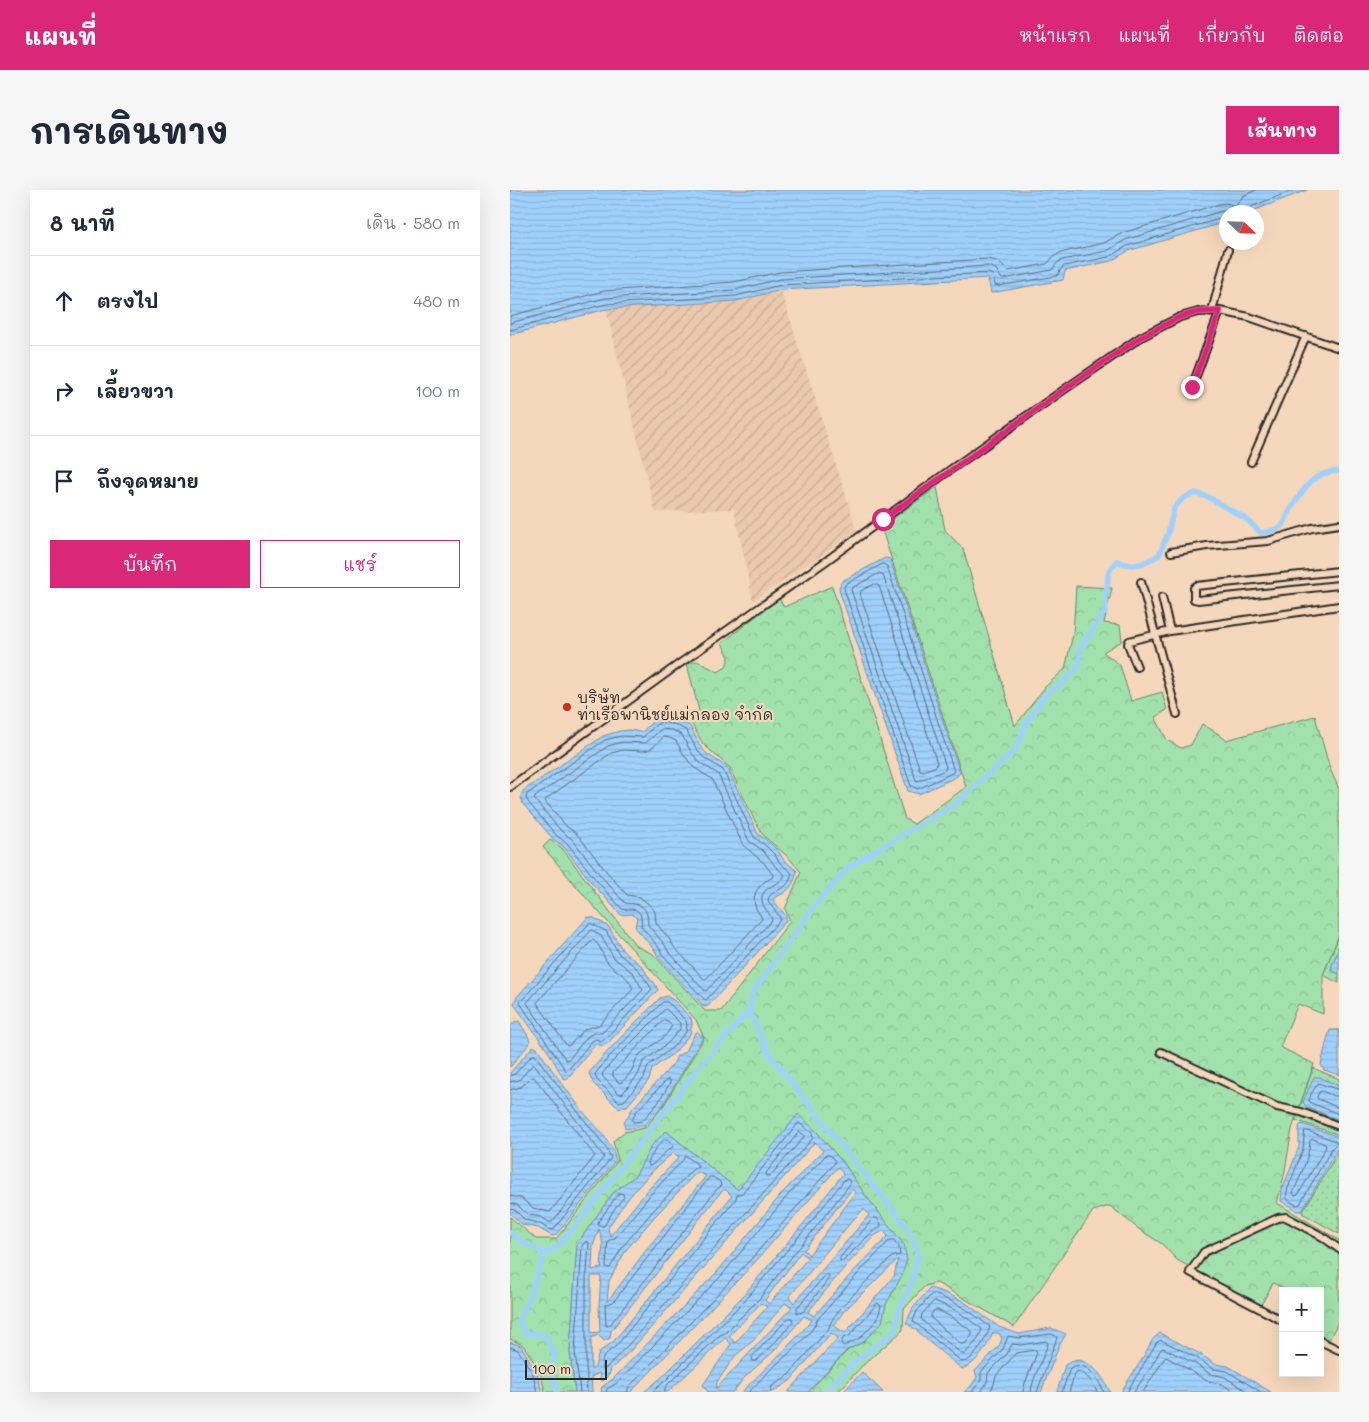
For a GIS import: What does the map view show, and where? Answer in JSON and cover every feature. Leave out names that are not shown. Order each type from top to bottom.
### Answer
[{"type":"street","points":[[1212,311],[1228,250]]},
{"type":"street","points":[[1192,387],[1220,311]]},
{"type":"street","points":[[510,787],[956,466],[1141,337],[1180,317],[1198,312],[1220,311],[1250,317],[1339,348]]},
{"type":"street","points":[[1251,462],[1306,336]]},
{"type":"street","points":[[1171,552],[1207,546],[1268,541],[1312,528],[1339,524]]},
{"type":"street","points":[[1339,571],[1196,586],[1194,588],[1194,599],[1339,585]]},
{"type":"street","points":[[1141,582],[1177,714]]},
{"type":"street","points":[[1162,597],[1170,630]]},
{"type":"street","points":[[1137,668],[1128,644],[1129,641],[1170,630],[1339,606]]},
{"type":"street","points":[[1161,1052],[1278,1107],[1301,1112],[1339,1126]]},
{"type":"street","points":[[1279,1319],[1190,1272],[1204,1252],[1278,1218],[1286,1217],[1324,1237],[1339,1249]]},
{"type":"street","points":[[1324,1343],[1339,1350]]},
{"type":"shaded area","points":[[781,290],[857,531],[753,601],[734,509],[655,512],[606,309],[736,301]]},
{"type":"green space","points":[[937,487],[945,530],[963,549],[1015,726],[1045,687],[1065,669],[1073,634],[1076,586],[1112,588],[1104,623],[1120,625],[1122,641],[1103,652],[1120,665],[1131,701],[1162,692],[1167,710],[1155,717],[1167,740],[1181,748],[1191,745],[1202,724],[1226,740],[1315,716],[1330,769],[1339,789],[1339,935],[1323,975],[1323,1014],[1298,1004],[1280,1047],[1314,1064],[1292,1129],[1277,1203],[1339,1240],[1339,1320],[1329,1340],[1324,1337],[1324,1287],[1281,1287],[1273,1283],[1261,1305],[1177,1260],[1162,1244],[1140,1230],[1110,1206],[1093,1211],[1014,1327],[937,1283],[925,1286],[904,1309],[903,1330],[861,1367],[838,1392],[808,1392],[848,1350],[863,1342],[882,1322],[886,1304],[901,1277],[904,1245],[845,1165],[815,1130],[738,1190],[666,1131],[652,1145],[636,1175],[613,1193],[577,1244],[570,1352],[575,1392],[545,1392],[540,1371],[523,1345],[510,1339],[510,1217],[536,1239],[556,1239],[618,1160],[613,1141],[624,1132],[645,1128],[664,1105],[704,1038],[696,1020],[543,847],[550,840],[562,848],[636,946],[653,954],[705,1011],[721,1011],[790,921],[785,909],[801,872],[789,858],[763,835],[729,767],[703,744],[690,721],[700,715],[687,664],[697,661],[718,672],[726,667],[729,657],[722,643],[779,598],[784,607],[832,586],[905,819],[914,824],[966,787],[881,527]]},
{"type":"green space","points":[[1339,935],[1339,949],[1331,970],[1339,974],[1339,983],[1323,975]]},
{"type":"green space","points":[[1313,1068],[1339,1079],[1339,1086],[1319,1077],[1306,1107],[1339,1120],[1339,1135],[1295,1120]]},
{"type":"green space","points":[[1339,1150],[1339,1234],[1302,1213]]},
{"type":"water","points":[[510,190],[1307,190],[1264,207],[1264,205],[1219,205],[1219,224],[1128,251],[1111,261],[1065,271],[1063,280],[991,293],[988,278],[781,290],[736,301],[606,309],[510,335]]},
{"type":"water","points":[[885,558],[890,559],[960,773],[956,777],[919,794],[908,791],[839,587],[842,581]]},
{"type":"water","points":[[660,717],[675,719],[690,726],[700,746],[707,754],[727,767],[758,834],[769,842],[783,859],[797,871],[790,887],[773,900],[786,916],[786,921],[708,1006],[704,1007],[657,956],[656,952],[635,927],[637,918],[632,914],[621,915],[592,883],[563,846],[554,840],[523,804],[521,797],[523,791],[603,736],[629,730],[642,732],[654,720]]},
{"type":"water","points":[[588,917],[594,918],[609,927],[623,951],[642,966],[658,990],[608,1043],[603,1046],[596,1044],[567,1079],[563,1078],[550,1054],[514,1004],[516,998]]},
{"type":"water","points":[[1339,949],[1339,974],[1331,970]]},
{"type":"water","points":[[667,996],[676,1002],[691,1018],[690,1034],[675,1052],[652,1069],[649,1080],[627,1106],[619,1109],[593,1083],[589,1073],[660,998]]},
{"type":"water","points":[[519,1021],[530,1043],[510,1067],[510,1027],[514,1022]]},
{"type":"water","points":[[1330,1030],[1339,1030],[1339,1075],[1324,1070],[1321,1065]]},
{"type":"water","points":[[698,1032],[702,1039],[662,1106],[644,1126],[625,1129],[624,1123],[632,1109],[674,1063],[677,1056],[686,1051],[695,1033]]},
{"type":"water","points":[[533,1046],[537,1048],[581,1109],[606,1139],[611,1146],[616,1160],[556,1235],[552,1236],[538,1228],[523,1225],[510,1213],[510,1073]]},
{"type":"water","points":[[1314,1077],[1319,1077],[1339,1086],[1339,1120],[1306,1107],[1303,1102]]},
{"type":"water","points":[[798,1114],[815,1130],[845,1165],[904,1245],[907,1260],[901,1277],[886,1304],[882,1322],[863,1342],[847,1350],[808,1392],[788,1392],[838,1338],[831,1333],[790,1381],[773,1392],[742,1392],[812,1320],[804,1316],[775,1350],[744,1378],[733,1392],[708,1392],[703,1385],[731,1344],[725,1338],[668,1392],[644,1392],[662,1377],[743,1296],[843,1174],[838,1167],[756,1261],[631,1392],[601,1392],[602,1387],[613,1379],[718,1271],[784,1191],[823,1151],[815,1142],[632,1349],[611,1369],[609,1375],[601,1382],[599,1373],[591,1377],[592,1392],[575,1392],[570,1352],[577,1244],[613,1193],[636,1175],[652,1145],[666,1131],[738,1190]],"holes":[[[673,1153],[679,1157],[647,1191],[610,1236],[608,1228],[629,1198],[654,1170]],[[697,1172],[706,1176],[607,1302],[609,1281],[626,1250],[656,1215]],[[725,1189],[732,1196],[613,1342],[599,1352],[595,1367],[591,1370],[591,1338],[598,1335],[604,1341],[610,1338],[611,1331],[720,1193]],[[852,1189],[856,1192],[809,1255],[804,1250]],[[864,1209],[869,1215],[794,1303],[789,1297]],[[599,1229],[603,1244],[601,1268],[592,1270],[593,1246]],[[883,1231],[888,1236],[814,1316],[808,1312],[844,1268],[874,1236]],[[801,1252],[808,1258],[769,1304],[765,1300]],[[898,1259],[894,1276],[845,1333],[834,1326],[843,1312]],[[591,1276],[601,1276],[600,1332],[591,1333]],[[761,1303],[767,1307],[735,1343],[729,1336]],[[785,1303],[792,1307],[716,1389],[717,1382],[735,1356],[753,1341]]]},
{"type":"water","points":[[1302,1124],[1339,1137],[1339,1146],[1302,1211],[1297,1211],[1281,1201],[1282,1190],[1299,1147],[1299,1126]]},
{"type":"water","points":[[930,1288],[963,1301],[999,1327],[1019,1334],[1051,1328],[1066,1334],[1059,1346],[1041,1392],[964,1392],[977,1377],[975,1371],[999,1346],[1002,1339],[999,1333],[993,1333],[985,1349],[977,1359],[962,1369],[906,1323],[913,1308]]},
{"type":"water","points":[[1160,1333],[1215,1364],[1228,1366],[1271,1392],[1123,1392],[1122,1390],[1153,1339]]},
{"type":"water","points":[[510,1342],[521,1346],[537,1372],[542,1392],[510,1392]]},
{"type":"water","points":[[1080,1360],[1090,1365],[1098,1373],[1110,1392],[1057,1392],[1065,1365]]},
{"type":"water","points":[[862,1372],[883,1392],[843,1392]]},
{"type":"waterway","points":[[825,1392],[856,1361],[893,1333],[900,1309],[913,1279],[918,1254],[911,1233],[769,1054],[749,1011],[753,992],[816,904],[850,866],[958,802],[1016,749],[1027,722],[1046,694],[1064,682],[1078,667],[1081,647],[1106,610],[1109,571],[1117,561],[1134,565],[1159,555],[1168,533],[1174,508],[1183,498],[1195,493],[1208,497],[1246,519],[1263,533],[1278,528],[1284,523],[1302,491],[1314,479],[1329,472],[1339,471]]},
{"type":"waterway","points":[[510,1232],[520,1241],[545,1253],[556,1248],[700,1066],[749,1011]]},
{"type":"waterway","points":[[545,1253],[519,1321],[525,1333],[545,1336],[555,1355],[551,1369],[557,1392]]},
{"type":"place","name":"บริษัท ท่าเรือพานิชย์แม่กลอง จำกัด","points":[[567,707]]},
{"type":"route","points":[[883,519],[1141,337],[1180,317],[1198,312],[1220,311],[1192,387]]}]
